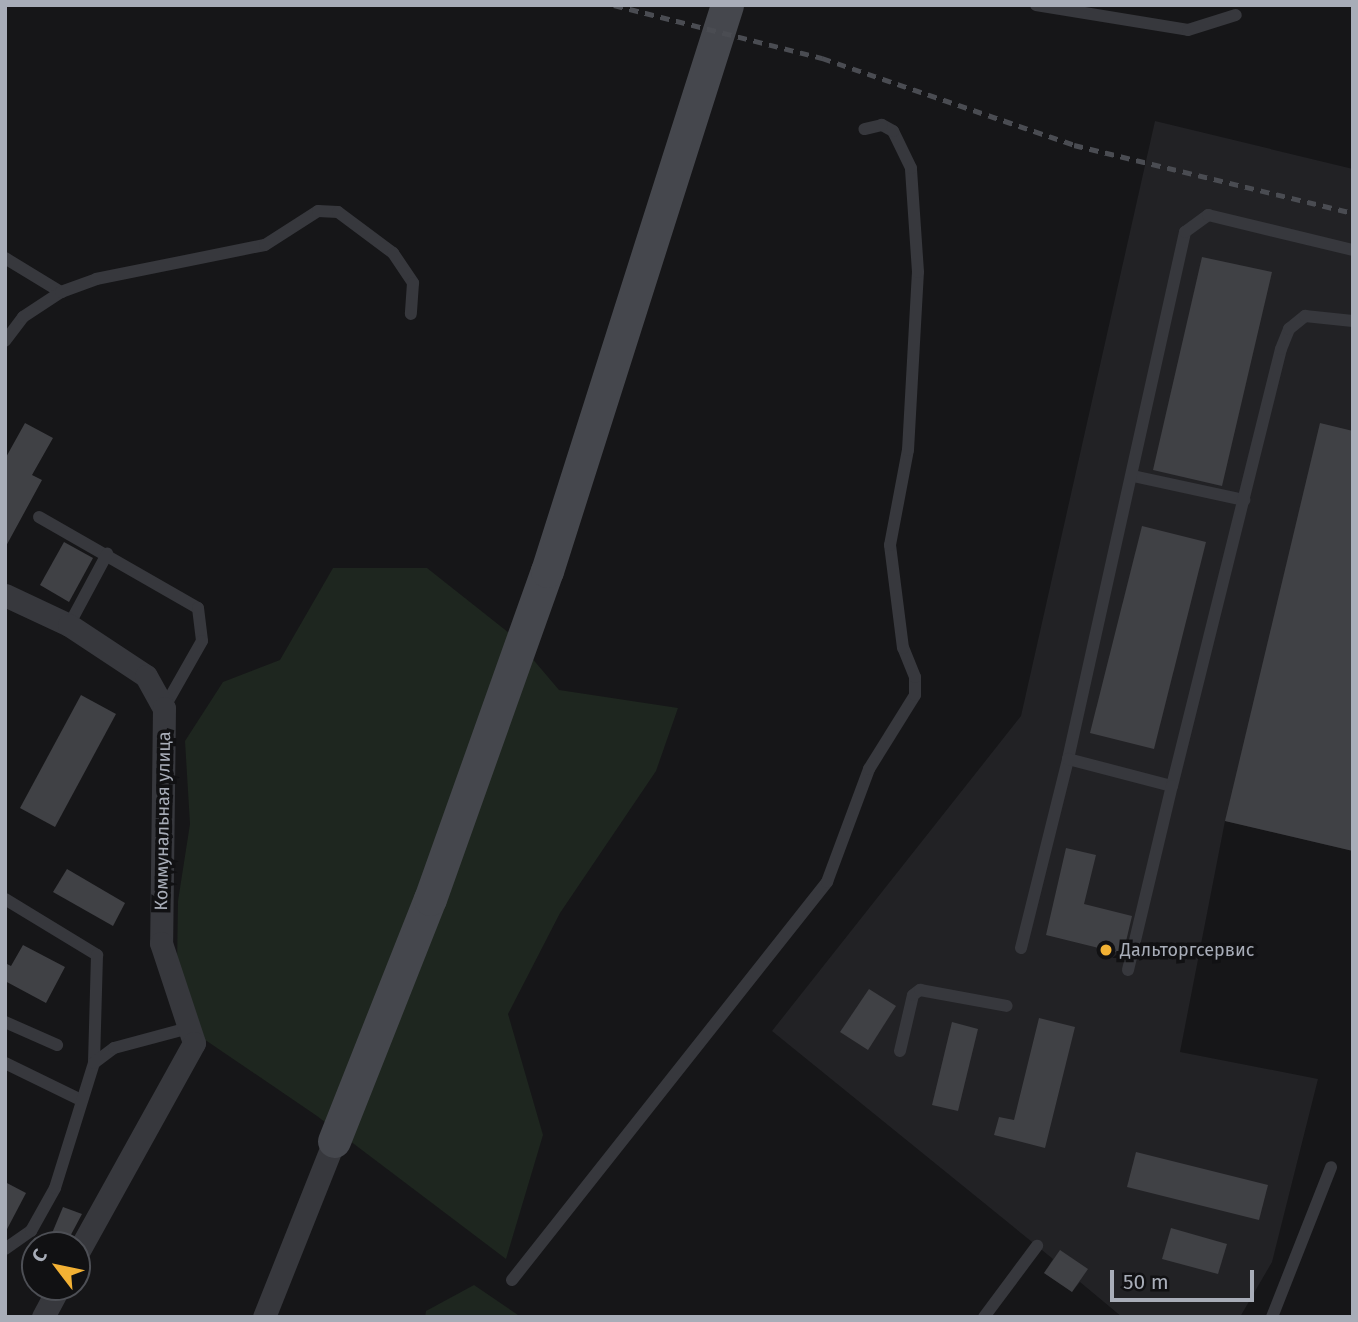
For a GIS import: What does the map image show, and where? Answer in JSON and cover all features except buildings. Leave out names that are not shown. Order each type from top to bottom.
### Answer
[{"type":"street","points":[[264,1317],[430,899],[547,571],[727,5]]},
{"type":"street","name":"Коммунальная улица","points":[[5,595],[69,625],[146,676],[164,708],[161,943],[190,1036]]},
{"type":"street","points":[[89,1231],[190,1036]]},
{"type":"street","points":[[43,1317],[52,1301]]},
{"type":"lane","points":[[1036,5],[1188,30],[1236,15]]},
{"type":"lane","points":[[512,1280],[827,882],[847,841],[869,769],[915,695],[915,677],[903,648],[890,545],[908,450],[918,272],[911,168],[893,131],[882,125],[864,129]]},
{"type":"lane","points":[[5,341],[23,317],[61,292],[96,279],[265,245],[318,211],[338,212],[393,253],[413,283],[411,314]]},
{"type":"lane","points":[[1021,948],[1068,759],[1185,232],[1208,215],[1353,250]]},
{"type":"lane","points":[[5,258],[61,292]]},
{"type":"lane","points":[[1128,970],[1172,786],[1289,329],[1305,316],[1353,321]]},
{"type":"lane","points":[[1133,475],[1244,500]]},
{"type":"lane","points":[[39,517],[192,603],[202,616],[202,640],[164,708]]},
{"type":"lane","points":[[69,625],[107,554]]},
{"type":"lane","points":[[1068,759],[1172,786]]},
{"type":"lane","points":[[5,899],[97,956],[94,1063],[55,1188],[31,1231],[5,1249]]},
{"type":"lane","points":[[900,1051],[913,995],[920,990],[1007,1006]]},
{"type":"lane","points":[[5,1022],[57,1045]]},
{"type":"lane","points":[[94,1063],[114,1048],[190,1036]]},
{"type":"lane","points":[[5,1063],[81,1100]]},
{"type":"lane","points":[[1272,1317],[1331,1167]]},
{"type":"lane","points":[[987,1316],[1037,1246]]},
{"type":"shaded area","points":[[1155,121],[1353,169],[1353,851],[1225,821],[1180,1052],[1318,1079],[1272,1262],[1240,1317],[1122,1317],[1080,1282],[1072,1292],[1044,1273],[1053,1259],[772,1031],[1021,716]]},
{"type":"shaded area","points":[[333,568],[427,568],[514,637],[559,690],[678,708],[656,771],[560,913],[508,1014],[543,1135],[506,1259],[317,1116],[198,1035],[177,967],[178,901],[190,824],[185,741],[223,682],[280,660]]},
{"type":"shaded area","points":[[474,1285],[521,1317],[425,1317],[426,1311]]},
{"type":"railway","points":[[614,5],[822,58],[1074,145],[1353,213]]},
{"type":"place","name":"Дальторгсервис","points":[[1106,950]]}]
